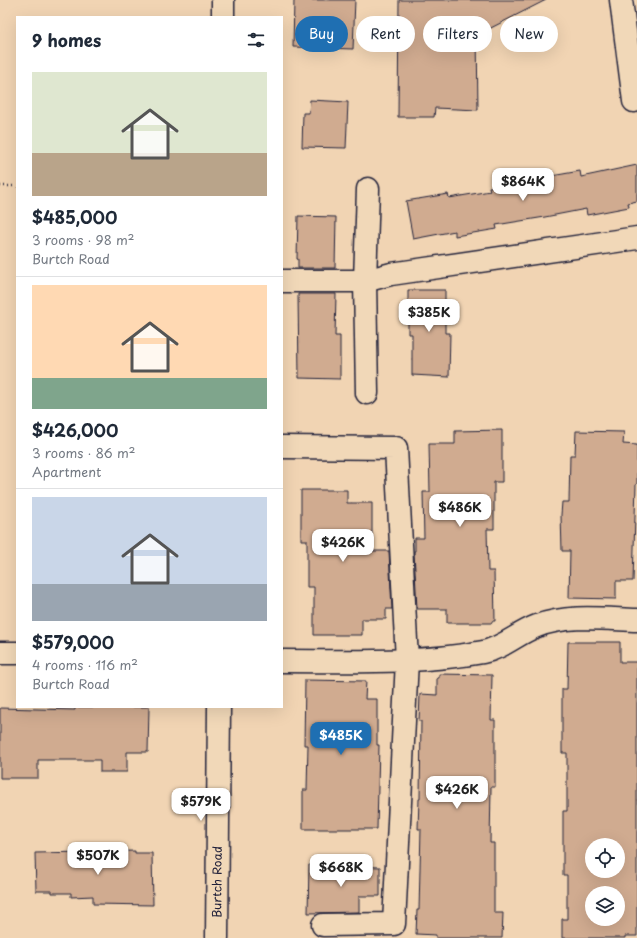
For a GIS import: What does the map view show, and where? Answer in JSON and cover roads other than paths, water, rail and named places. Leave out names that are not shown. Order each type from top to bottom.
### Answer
[{"type":"main road","points":[[223,0],[223,16]]},
{"type":"main road","points":[[621,0],[634,101]]},
{"type":"main road","points":[[367,393],[365,281],[368,189]]},
{"type":"main road","points":[[283,281],[365,281],[391,274],[637,238]]},
{"type":"main road","points":[[283,447],[396,448],[407,660],[394,924],[323,925]]},
{"type":"main road","points":[[283,661],[407,660],[484,652],[504,644],[536,626],[555,620],[637,620]]},
{"type":"main road","points":[[0,654],[16,653]]},
{"type":"main road","name":"Burtch Road","points":[[217,938],[219,708]]}]
